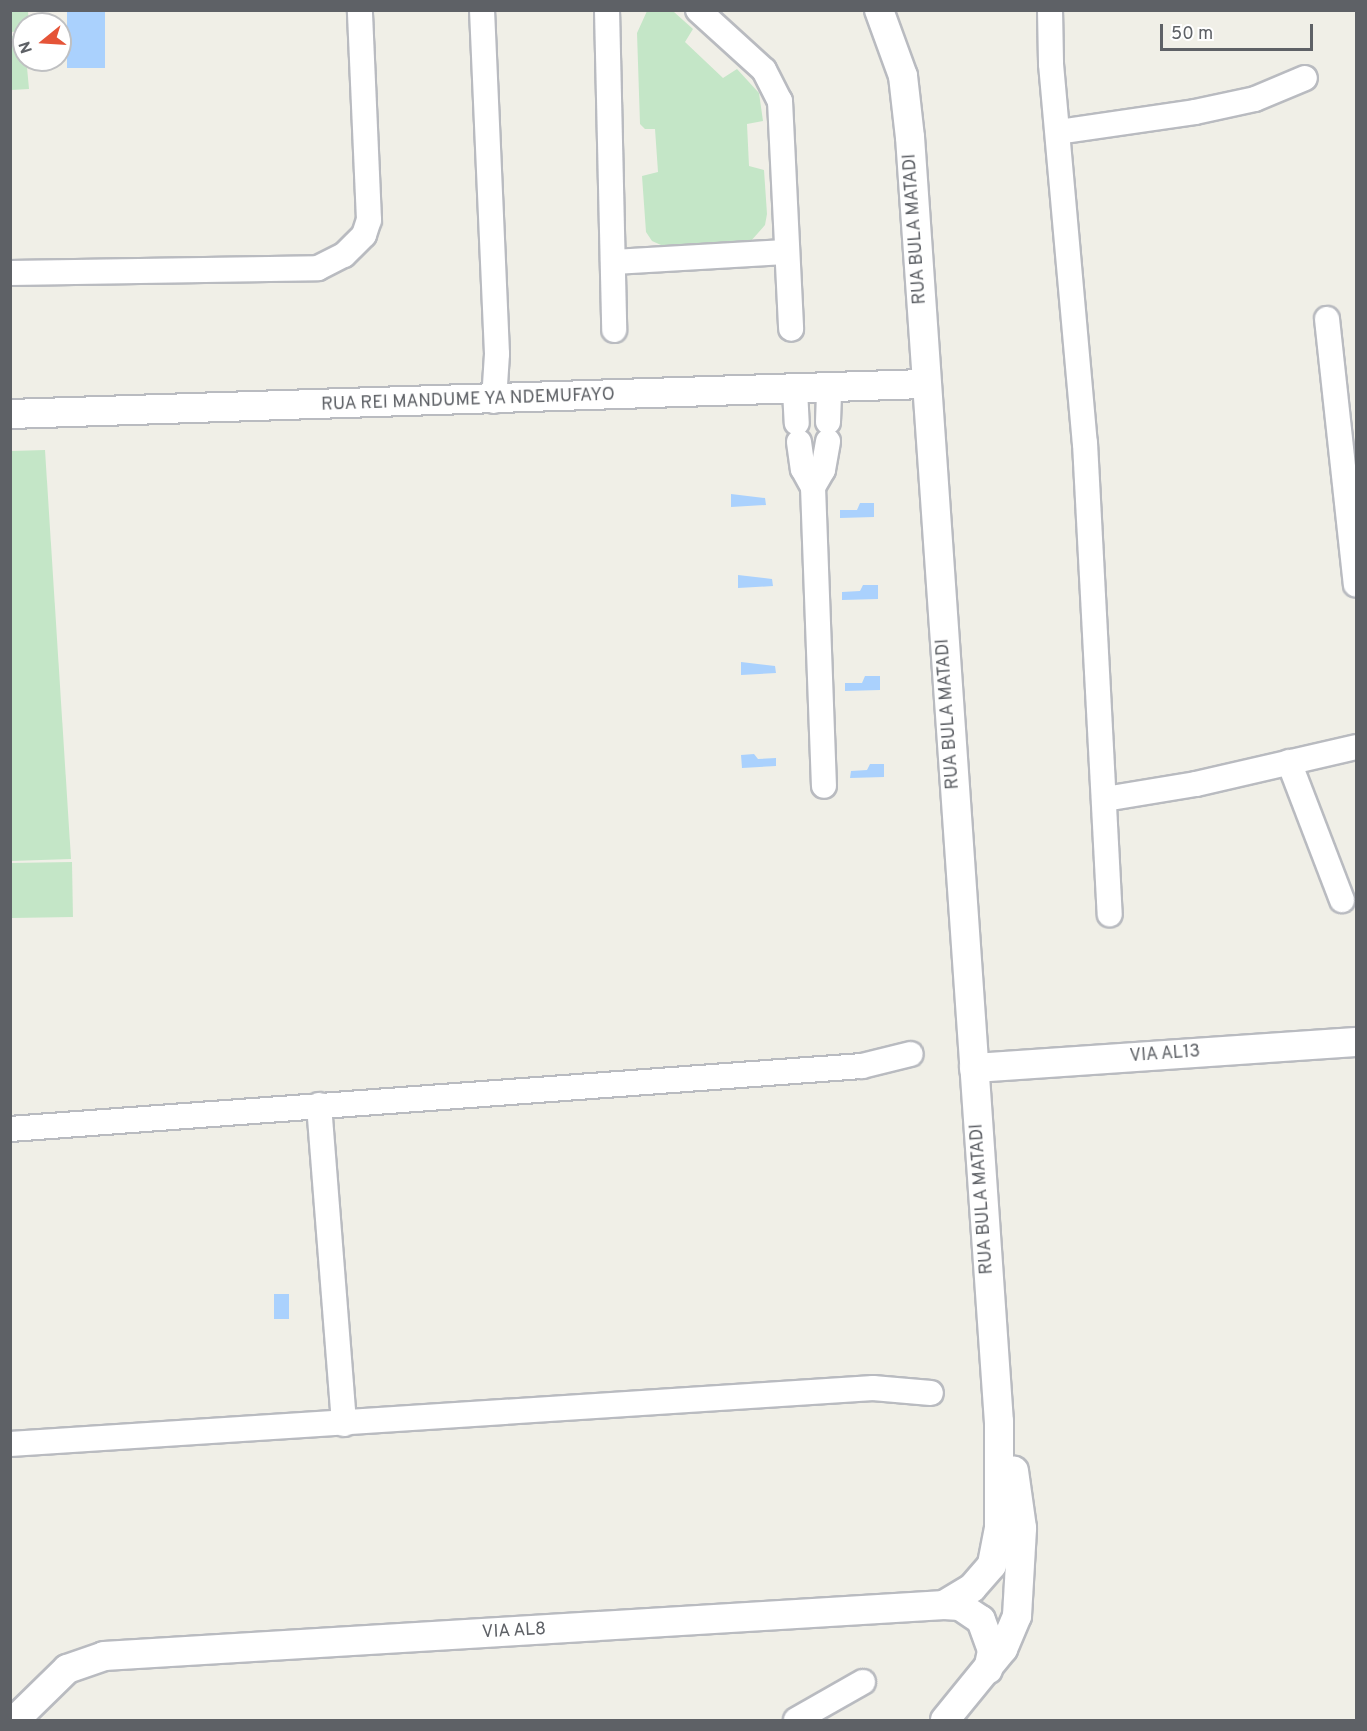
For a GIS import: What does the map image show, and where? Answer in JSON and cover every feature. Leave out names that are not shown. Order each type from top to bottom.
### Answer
[{"type":"street","points":[[10,273],[318,268],[344,255],[364,235],[369,220],[360,10]]},
{"type":"street","points":[[482,10],[497,354],[494,401]]},
{"type":"street","points":[[698,10],[764,70],[774,83],[782,119],[791,329]]},
{"type":"street","name":"RUA BULA MATADI","points":[[879,10],[904,86],[999,1422],[999,1528],[992,1565],[972,1588],[944,1605]]},
{"type":"street","points":[[1050,10],[1058,132],[1085,443],[1110,914]]},
{"type":"street","points":[[609,17],[614,330]]},
{"type":"street","points":[[1058,132],[1195,112],[1255,99],[1305,78]]},
{"type":"street","points":[[613,262],[786,252]]},
{"type":"street","points":[[1327,319],[1356,584]]},
{"type":"street","name":"RUA REI MANDUME YA NDEMUFAYO","points":[[10,414],[494,401],[829,390],[926,384]]},
{"type":"street","points":[[795,390],[803,469],[813,487],[824,786]]},
{"type":"street","points":[[813,487],[823,470],[828,432],[829,390]]},
{"type":"street","points":[[1105,799],[1356,747]]},
{"type":"street","points":[[1289,762],[1342,900]]},
{"type":"street","name":"VIA AL13","points":[[974,1068],[1356,1042]]},
{"type":"street","points":[[10,1129],[861,1066],[911,1054]]},
{"type":"street","points":[[319,1105],[344,1424]]},
{"type":"street","points":[[10,1444],[873,1388],[931,1393]]},
{"type":"street","name":"RUA BULA MATADI","points":[[945,1720],[988,1670],[1010,1635],[1021,1595],[1022,1528],[1015,1474],[999,1422]]},
{"type":"street","name":"VIA AL8","points":[[15,1720],[67,1669],[104,1656],[944,1605],[960,1606],[981,1620],[992,1652],[988,1670]]},
{"type":"street","points":[[796,1720],[863,1682]]},
{"type":"green space","points":[[10,11],[28,11],[12,12],[11,32]]},
{"type":"green space","points":[[647,11],[674,12],[693,29],[685,42],[723,78],[737,69],[759,93],[763,121],[747,124],[749,166],[764,170],[767,214],[765,225],[750,242],[737,247],[670,249],[652,241],[646,232],[642,176],[658,172],[655,129],[645,129],[640,124],[637,33]]},
{"type":"green space","points":[[11,36],[12,72],[27,72],[29,89],[11,90]]},
{"type":"green space","points":[[45,450],[71,859],[11,861],[11,451]]},
{"type":"green space","points":[[72,862],[73,917],[12,918],[11,863]]},
{"type":"water","points":[[67,11],[105,11],[105,68],[72,68],[72,12]]},
{"type":"water","points":[[731,494],[765,498],[766,505],[731,507]]},
{"type":"water","points":[[860,503],[874,503],[874,517],[840,518],[840,510],[857,510]]},
{"type":"water","points":[[738,575],[772,579],[773,586],[738,588]]},
{"type":"water","points":[[863,585],[878,585],[878,599],[842,600],[842,592],[860,591]]},
{"type":"water","points":[[741,662],[775,666],[776,673],[741,675]]},
{"type":"water","points":[[865,676],[880,676],[880,690],[845,691],[845,683],[862,683]]},
{"type":"water","points":[[754,754],[758,759],[776,758],[776,766],[742,768],[741,755]]},
{"type":"water","points":[[870,764],[884,764],[884,777],[850,778],[851,771],[867,770]]},
{"type":"water","points":[[274,1294],[289,1294],[289,1319],[274,1319]]}]
